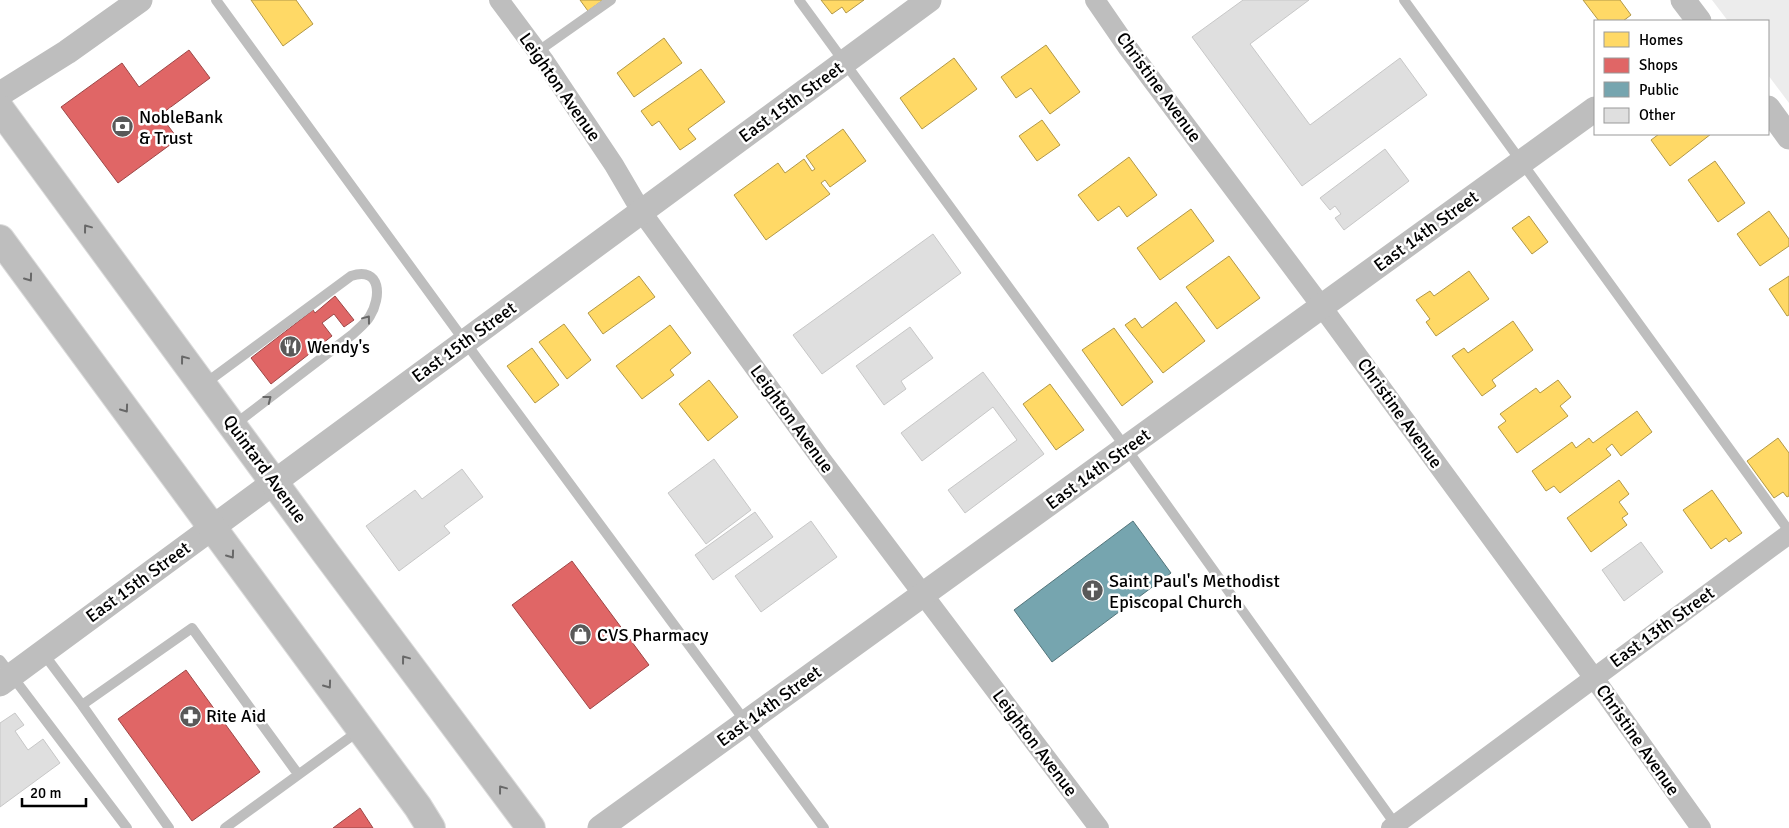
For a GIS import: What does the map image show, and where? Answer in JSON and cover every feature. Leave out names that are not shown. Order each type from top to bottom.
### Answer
[{"type":"highway","name":"Quintard Avenue","points":[[0,109],[325,552],[531,828]]},
{"type":"highway","points":[[0,239],[418,807],[431,828]]},
{"type":"street","points":[[0,94],[67,52],[140,0]]},
{"type":"street","name":"Leighton Avenue","points":[[499,0],[614,165],[641,211],[821,459],[1099,828]]},
{"type":"street","name":"East 15th Street","points":[[4,673],[42,652],[929,0]]},
{"type":"street","name":"Christine Avenue","points":[[1095,0],[1128,48],[1322,307],[1594,678],[1701,828]]},
{"type":"street","points":[[1683,0],[1698,20]]},
{"type":"street","points":[[1769,109],[1789,137]]},
{"type":"street","name":"East 14th Street","points":[[600,828],[1594,110]]},
{"type":"street","name":"East 13th Street","points":[[1395,827],[1789,532]]},
{"type":"lane","points":[[216,0],[465,342],[824,828]]},
{"type":"lane","points":[[537,52],[611,0]]},
{"type":"lane","points":[[799,0],[1126,448],[1395,827]]},
{"type":"lane","points":[[1404,0],[1789,532]]},
{"type":"lane","points":[[203,385],[351,276],[365,274],[372,277],[377,286],[378,300],[369,318],[354,334],[233,426]]},
{"type":"lane","points":[[82,705],[192,628],[298,774]]},
{"type":"lane","points":[[42,652],[169,828]]},
{"type":"lane","points":[[4,673],[127,828]]},
{"type":"lane","points":[[225,828],[360,730]]},
{"type":"shaded area","points":[[1712,0],[1789,0],[1789,103],[1769,76],[1769,20],[1727,20]]},
{"type":"building: Homes","points":[[251,0],[296,0],[313,24],[283,46]]},
{"type":"building: Homes","points":[[580,0],[603,0],[588,11]]},
{"type":"building: Homes","points":[[821,0],[864,0],[846,13],[842,7],[832,14]]},
{"type":"building: Homes","points":[[1583,0],[1620,0],[1631,15],[1624,20],[1598,20]]},
{"type":"building: Homes","points":[[664,38],[682,63],[634,97],[617,73]]},
{"type":"building: Homes","points":[[1046,45],[1080,92],[1050,114],[1031,88],[1016,98],[1001,77]]},
{"type":"building: Homes","points":[[954,58],[977,89],[922,129],[900,98]]},
{"type":"building: Homes","points":[[701,69],[725,102],[688,129],[696,139],[680,150],[659,121],[652,126],[641,111]]},
{"type":"building: Homes","points":[[1042,120],[1060,145],[1037,161],[1019,136]]},
{"type":"building: Homes","points":[[843,129],[866,161],[830,187],[825,180],[821,183],[830,194],[766,240],[734,195],[778,163],[785,173],[804,159],[812,171],[815,169],[806,156]]},
{"type":"building: Homes","points":[[1658,135],[1710,135],[1670,166],[1651,140]]},
{"type":"building: Homes","points":[[1129,157],[1157,195],[1127,217],[1119,206],[1098,221],[1078,195]]},
{"type":"building: Homes","points":[[1715,161],[1745,203],[1718,222],[1688,180]]},
{"type":"building: Homes","points":[[1191,209],[1214,241],[1160,280],[1137,248]]},
{"type":"building: Homes","points":[[1769,211],[1789,239],[1789,246],[1760,266],[1737,234]]},
{"type":"building: Homes","points":[[1529,216],[1548,242],[1532,254],[1512,228]]},
{"type":"building: Homes","points":[[1229,256],[1260,298],[1217,329],[1186,287]]},
{"type":"building: Homes","points":[[1469,271],[1489,299],[1436,336],[1426,322],[1430,319],[1416,300],[1430,291],[1434,296]]},
{"type":"building: Homes","points":[[639,276],[655,297],[603,334],[588,313]]},
{"type":"building: Homes","points":[[1789,276],[1789,315],[1787,316],[1769,289]]},
{"type":"building: Homes","points":[[1176,302],[1205,341],[1163,373],[1125,325],[1135,318],[1142,328]]},
{"type":"building: Homes","points":[[1513,321],[1533,350],[1492,380],[1496,386],[1482,396],[1452,356],[1464,348],[1468,353]]},
{"type":"building: Homes","points":[[564,324],[591,360],[567,379],[539,342]]},
{"type":"building: Homes","points":[[670,325],[691,353],[670,370],[674,375],[642,399],[616,366]]},
{"type":"building: Homes","points":[[1114,328],[1153,382],[1122,406],[1082,350]]},
{"type":"building: Homes","points":[[532,348],[559,385],[535,403],[507,366]]},
{"type":"building: Homes","points":[[709,380],[738,417],[708,441],[679,404]]},
{"type":"building: Homes","points":[[1558,380],[1571,397],[1560,406],[1568,416],[1517,453],[1498,427],[1506,421],[1500,414],[1536,388],[1540,393]]},
{"type":"building: Homes","points":[[1050,384],[1084,430],[1056,450],[1023,404]]},
{"type":"building: Homes","points":[[1637,411],[1652,432],[1621,456],[1612,444],[1606,449],[1611,455],[1560,493],[1554,486],[1546,491],[1532,471],[1572,442],[1576,448],[1589,438],[1593,443]]},
{"type":"building: Homes","points":[[1778,438],[1789,453],[1789,496],[1787,497],[1783,492],[1774,498],[1747,461]]},
{"type":"building: Homes","points":[[1619,480],[1629,494],[1619,502],[1628,514],[1622,518],[1627,525],[1591,552],[1567,518]]},
{"type":"building: Homes","points":[[1712,490],[1742,533],[1729,542],[1726,538],[1711,549],[1683,510]]},
{"type":"building: Shops","name":"NobleBank & Trust","points":[[189,50],[210,78],[160,115],[178,139],[118,183],[61,107],[122,63],[139,87]]},
{"type":"building: Shops","name":"Wendy's","points":[[335,296],[354,320],[344,327],[334,314],[322,323],[332,336],[271,384],[251,358],[313,310],[315,313]]},
{"type":"building: Shops","name":"CVS Pharmacy","points":[[572,561],[649,665],[590,709],[512,605]]},
{"type":"building: Shops","name":"Rite Aid","points":[[186,670],[260,772],[192,821],[118,719]]},
{"type":"building: Shops","points":[[360,808],[373,828],[333,828]]},
{"type":"building: Public","name":"Saint Paul's Methodist Episcopal Church","points":[[1133,521],[1171,573],[1052,662],[1014,610]]},
{"type":"building: Other","points":[[1243,0],[1309,0],[1250,44],[1310,125],[1400,58],[1427,95],[1302,186],[1192,37]]},
{"type":"building: Other","points":[[1385,149],[1409,181],[1344,230],[1335,218],[1341,214],[1335,206],[1330,210],[1320,198]]},
{"type":"building: Other","points":[[933,234],[961,273],[822,374],[793,335]]},
{"type":"building: Other","points":[[910,327],[933,358],[901,381],[906,389],[884,405],[856,366]]},
{"type":"building: Other","points":[[983,372],[1044,454],[965,513],[948,490],[1017,440],[993,407],[922,461],[901,433]]},
{"type":"building: Other","points":[[714,459],[751,510],[706,544],[668,493]]},
{"type":"building: Other","points":[[462,469],[483,497],[444,526],[450,533],[399,571],[366,526],[415,490],[422,499]]},
{"type":"building: Other","points":[[755,512],[773,537],[713,580],[695,555]]},
{"type":"building: Other","points":[[811,521],[837,557],[761,612],[735,576]]},
{"type":"building: Other","points":[[1641,542],[1663,572],[1624,601],[1602,570]]},
{"type":"building: Other","points":[[15,713],[24,725],[15,731],[28,750],[43,739],[60,763],[0,807],[0,723]]},
{"type":"place","name":"NobleBank & Trust","points":[[123,127]]},
{"type":"place","name":"Wendy's","points":[[291,347]]},
{"type":"place","name":"Saint Paul's Methodist Episcopal Church","points":[[1093,591]]},
{"type":"place","name":"CVS Pharmacy","points":[[581,635]]},
{"type":"place","name":"Rite Aid","points":[[190,716]]}]
